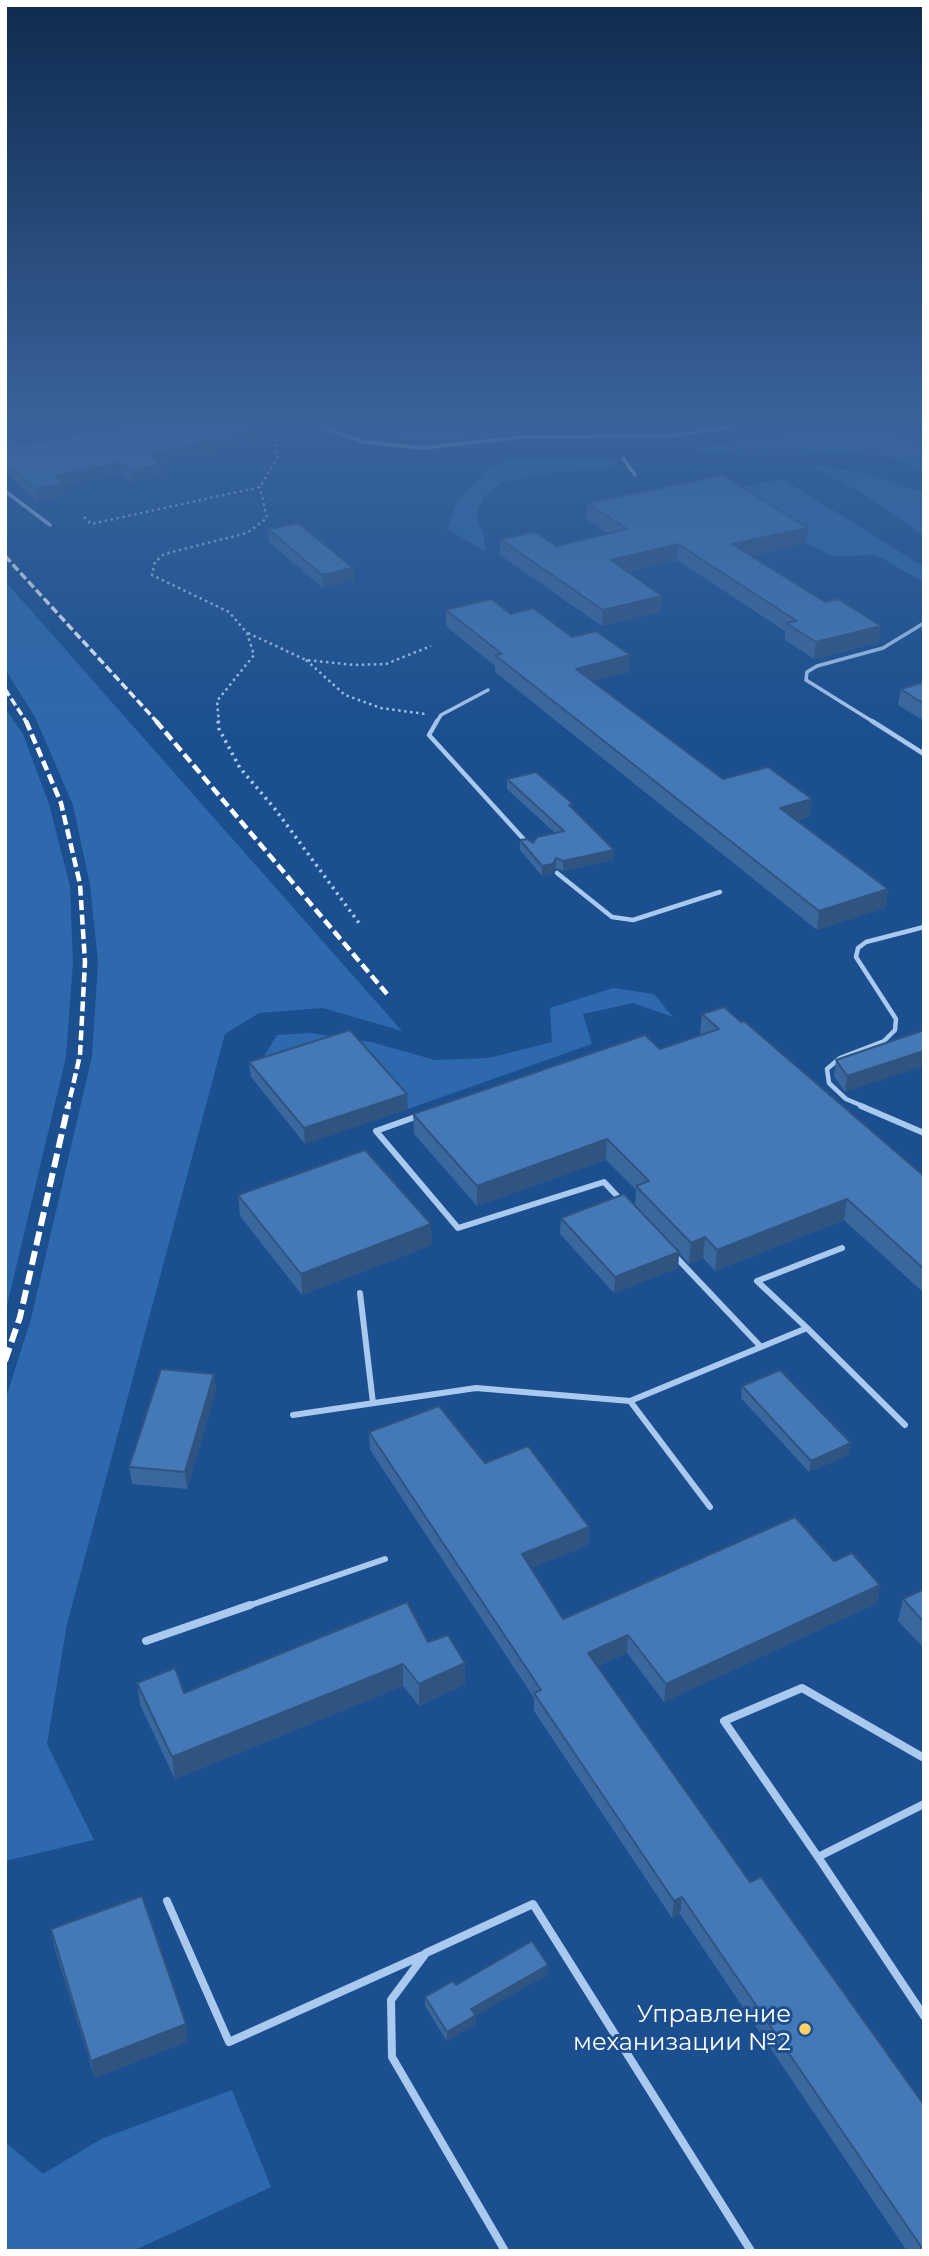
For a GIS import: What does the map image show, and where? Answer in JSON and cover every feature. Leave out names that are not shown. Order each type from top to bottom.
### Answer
[{"type":"lane","points":[[924,623],[883,648],[817,666],[807,672],[806,680],[924,754]]},
{"type":"lane","points":[[488,690],[441,715],[429,735],[532,848]]},
{"type":"lane","points":[[556,873],[612,917],[633,919],[720,892]]},
{"type":"lane","points":[[924,927],[866,942],[858,948],[856,957],[895,1019],[894,1030],[884,1041],[840,1058],[827,1069],[829,1083],[846,1098],[924,1133]]},
{"type":"lane","points":[[428,1112],[376,1131],[458,1228],[604,1182],[623,1202]]},
{"type":"lane","points":[[842,1248],[757,1281],[905,1425]]},
{"type":"lane","points":[[669,1250],[761,1347]]},
{"type":"lane","points":[[360,1293],[373,1403]]},
{"type":"lane","points":[[293,1415],[476,1388],[630,1401],[807,1328]]},
{"type":"lane","points":[[630,1401],[710,1507]]},
{"type":"lane","points":[[146,1641],[385,1559]]},
{"type":"lane","points":[[924,1758],[802,1688],[724,1721],[924,2015]]},
{"type":"lane","points":[[818,1857],[924,1804]]},
{"type":"lane","points":[[167,1901],[229,2042],[533,1904],[751,2251]]},
{"type":"lane","points":[[426,1953],[391,2000],[391,2057],[505,2251]]},
{"type":"path","points":[[249,531],[164,554],[155,562],[152,575],[229,612],[247,633],[254,655],[217,701],[219,729],[240,768],[275,809],[359,923]]},
{"type":"path","points":[[247,633],[306,660],[345,695],[381,708],[441,715]]},
{"type":"path","points":[[306,660],[354,665],[386,664],[431,646]]},
{"type":"shaded area","points":[[451,531],[483,531],[485,551]]},
{"type":"shaded area","points":[[787,531],[867,531],[924,567],[924,582],[876,555],[833,556]]},
{"type":"shaded area","points":[[5,581],[402,1031],[323,1008],[259,1013],[225,1034],[67,1624],[47,1744],[94,1840],[5,1861],[5,1401],[31,1319],[92,1056],[98,962],[90,885],[73,805],[35,717],[5,669]]},
{"type":"shaded area","points":[[5,708],[23,734],[49,804],[70,886],[73,962],[66,1057],[5,1314]]},
{"type":"shaded area","points":[[613,988],[654,994],[673,1017],[633,1003],[583,1014],[592,1044],[408,1109],[251,1077],[277,1035],[311,1033],[371,1042],[435,1060],[489,1058],[552,1042],[550,1008]]},
{"type":"shaded area","points":[[232,2090],[271,2187],[133,2251],[5,2251],[5,2142],[43,2174],[101,2139]]},
{"type":"building","points":[[271,531],[308,531],[353,568],[322,575]]},
{"type":"building","points":[[617,531],[792,531],[732,544],[825,602],[838,599],[881,626],[816,642],[786,623],[797,621],[678,544],[611,560],[662,596],[603,610],[500,539],[535,532],[556,546]]},
{"type":"building","points":[[491,599],[511,614],[533,608],[572,637],[596,631],[630,655],[576,669],[723,779],[768,767],[812,799],[780,808],[888,889],[819,911],[495,655],[502,654],[446,610]]},
{"type":"building","points":[[924,682],[924,704],[901,689]]},
{"type":"building","points":[[536,772],[573,804],[569,805],[614,850],[563,861],[556,858],[553,864],[542,866],[520,840],[527,839],[533,843],[537,837],[564,831],[507,779]]},
{"type":"building","points":[[724,1007],[741,1022],[744,1021],[924,1176],[924,1269],[847,1199],[717,1250],[705,1237],[691,1243],[636,1186],[649,1181],[607,1139],[477,1186],[413,1114],[645,1035],[660,1049],[719,1029],[702,1014]]},
{"type":"building","points":[[350,1030],[407,1094],[304,1128],[249,1062]]},
{"type":"building","points":[[924,1030],[924,1051],[847,1076],[836,1060]]},
{"type":"building","points":[[365,1150],[431,1224],[301,1274],[238,1195]]},
{"type":"building","points":[[624,1194],[679,1252],[615,1277],[561,1218]]},
{"type":"building","points":[[161,1369],[214,1374],[185,1472],[129,1467]]},
{"type":"building","points":[[780,1370],[851,1443],[811,1461],[742,1386]]},
{"type":"building","points":[[439,1406],[485,1463],[528,1446],[589,1527],[522,1554],[563,1619],[795,1517],[834,1561],[852,1553],[880,1585],[666,1684],[628,1635],[588,1653],[750,1882],[761,1877],[924,2105],[924,2251],[682,1897],[674,1901],[534,1693],[541,1690],[369,1432]]},
{"type":"building","points":[[924,1589],[924,1622],[903,1599]]},
{"type":"building","points":[[407,1602],[428,1642],[448,1635],[465,1663],[419,1684],[403,1664],[172,1757],[137,1683],[175,1668],[184,1693]]},
{"type":"building","points":[[142,1896],[186,2024],[91,2061],[51,1929]]},
{"type":"building","points":[[532,1941],[548,1965],[471,2009],[476,2015],[447,2032],[425,1997],[453,1981],[456,1985]]},
{"type":"railway","points":[[5,556],[158,723]]},
{"type":"railway","points":[[5,689],[27,722]]},
{"type":"railway","points":[[156,721],[387,994]]},
{"type":"railway","points":[[27,722],[61,803],[80,884],[85,962],[80,1055],[68,1107]]},
{"type":"railway","points":[[5,1361],[20,1317],[68,1106]]},
{"type":"place","name":"Управление механизации №2","points":[[805,2029]]}]
